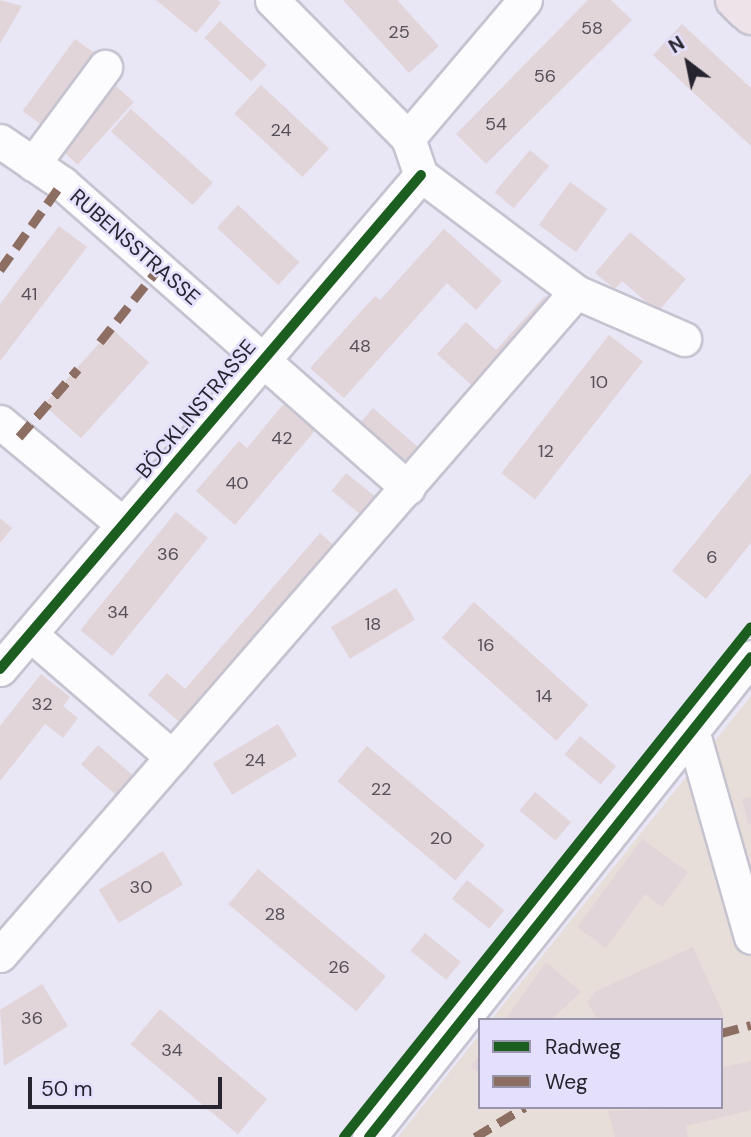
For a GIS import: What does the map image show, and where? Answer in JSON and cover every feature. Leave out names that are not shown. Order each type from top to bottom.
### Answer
[{"type":"main road","points":[[734,0],[751,15]]},
{"type":"street","points":[[272,0],[408,138],[421,175],[576,292],[684,338]]},
{"type":"street","points":[[408,138],[525,0]]},
{"type":"street","points":[[33,164],[105,67]]},
{"type":"street","name":"RUBENSSTRASSE","points":[[0,141],[62,183],[265,358],[408,488]]},
{"type":"street","name":"BÖCKLINSTRASSE","points":[[0,669],[421,175]]},
{"type":"street","points":[[0,955],[576,292]]},
{"type":"street","points":[[0,422],[123,524]]},
{"type":"street","points":[[30,634],[172,757]]},
{"type":"street","points":[[369,1137],[751,657]]},
{"type":"street","points":[[692,730],[751,937]]},
{"type":"shaded area","points":[[751,696],[751,1137],[398,1137],[478,1037],[478,1109],[723,1109],[723,1018],[493,1018]]},
{"type":"building","points":[[0,0],[22,6],[0,44]]},
{"type":"building","points":[[156,0],[218,0],[221,3],[196,33]]},
{"type":"building","points":[[343,0],[397,0],[439,46],[409,73]]},
{"type":"building","points":[[588,0],[611,0],[632,20],[486,164],[456,134]]},
{"type":"building","points":[[220,21],[267,65],[251,81],[204,38]]},
{"type":"building","points":[[682,24],[751,88],[751,146],[653,55]]},
{"type":"building","points":[[75,39],[94,53],[42,125],[23,111]]},
{"type":"building","points":[[261,85],[329,148],[302,177],[234,114]]},
{"type":"building","points":[[116,86],[134,102],[78,164],[60,148]]},
{"type":"building","points":[[131,109],[213,183],[193,205],[111,131]]},
{"type":"building","points":[[530,150],[549,166],[514,208],[495,192]]},
{"type":"building","points":[[570,182],[607,209],[576,252],[539,225]]},
{"type":"building","points":[[238,205],[299,262],[278,285],[217,228]]},
{"type":"building","points":[[59,226],[87,247],[0,361],[0,304]]},
{"type":"building","points":[[444,229],[502,281],[476,310],[447,283],[344,398],[310,368],[375,296],[380,300]]},
{"type":"building","points":[[630,232],[686,279],[658,312],[622,281],[615,289],[595,273]]},
{"type":"building","points":[[545,296],[556,305],[478,391],[437,354],[466,322],[496,350]]},
{"type":"building","points":[[112,329],[149,362],[81,438],[44,405]]},
{"type":"building","points":[[609,335],[643,361],[535,499],[501,473]]},
{"type":"building","points":[[286,401],[318,427],[235,525],[196,491],[239,441],[247,448]]},
{"type":"building","points":[[373,408],[426,454],[409,473],[357,427]]},
{"type":"building","points":[[346,473],[378,499],[363,517],[332,491]]},
{"type":"building","points":[[751,473],[751,543],[706,599],[672,571]]},
{"type":"building","points":[[176,512],[208,538],[112,656],[80,630]]},
{"type":"building","points":[[0,518],[12,528],[0,543]]},
{"type":"building","points":[[320,533],[338,549],[184,726],[148,695],[167,673],[185,689]]},
{"type":"building","points":[[396,588],[415,620],[350,659],[331,627]]},
{"type":"building","points":[[474,602],[588,705],[556,741],[442,638]]},
{"type":"building","points":[[41,674],[70,697],[63,706],[78,718],[63,738],[45,724],[0,781],[0,726]]},
{"type":"building","points":[[278,724],[297,756],[232,795],[213,763]]},
{"type":"building","points":[[580,736],[616,766],[601,785],[565,754]]},
{"type":"building","points":[[98,745],[134,776],[117,796],[81,765]]},
{"type":"building","points":[[367,746],[485,845],[455,880],[337,781]]},
{"type":"building","points":[[535,792],[571,822],[556,841],[520,810]]},
{"type":"building","points":[[751,797],[751,824],[748,825],[742,799]]},
{"type":"building","points":[[642,839],[688,872],[662,907],[645,894],[606,948],[577,927]]},
{"type":"building","points":[[163,851],[183,884],[119,923],[99,890]]},
{"type":"building","points":[[258,869],[386,976],[356,1012],[228,904]]},
{"type":"building","points":[[467,880],[504,910],[489,929],[452,899]]},
{"type":"building","points":[[425,933],[461,962],[446,980],[411,951]]},
{"type":"building","points":[[693,947],[725,1018],[597,1018],[587,1002],[596,991]]},
{"type":"building","points":[[546,962],[581,992],[553,1018],[506,1018]]},
{"type":"building","points":[[42,984],[68,1026],[4,1066],[0,1010]]},
{"type":"building","points":[[160,1009],[267,1099],[238,1134],[130,1044]]},
{"type":"building","points":[[478,1057],[478,1072],[471,1067]]},
{"type":"building","points":[[751,1061],[751,1110],[686,1126],[688,1137],[615,1137],[608,1111],[723,1109],[723,1068]]},
{"type":"marked path","points":[[0,270],[62,183]]},
{"type":"marked path","points":[[100,342],[159,268]]},
{"type":"marked path","points":[[19,437],[78,369]]},
{"type":"marked path","points":[[723,1032],[751,1025]]},
{"type":"marked path","points":[[475,1137],[522,1109]]},
{"type":"cycle path","points":[[0,669],[421,175]]},
{"type":"cycle path","points":[[344,1137],[751,627]]},
{"type":"cycle path","points":[[369,1137],[751,657]]}]
